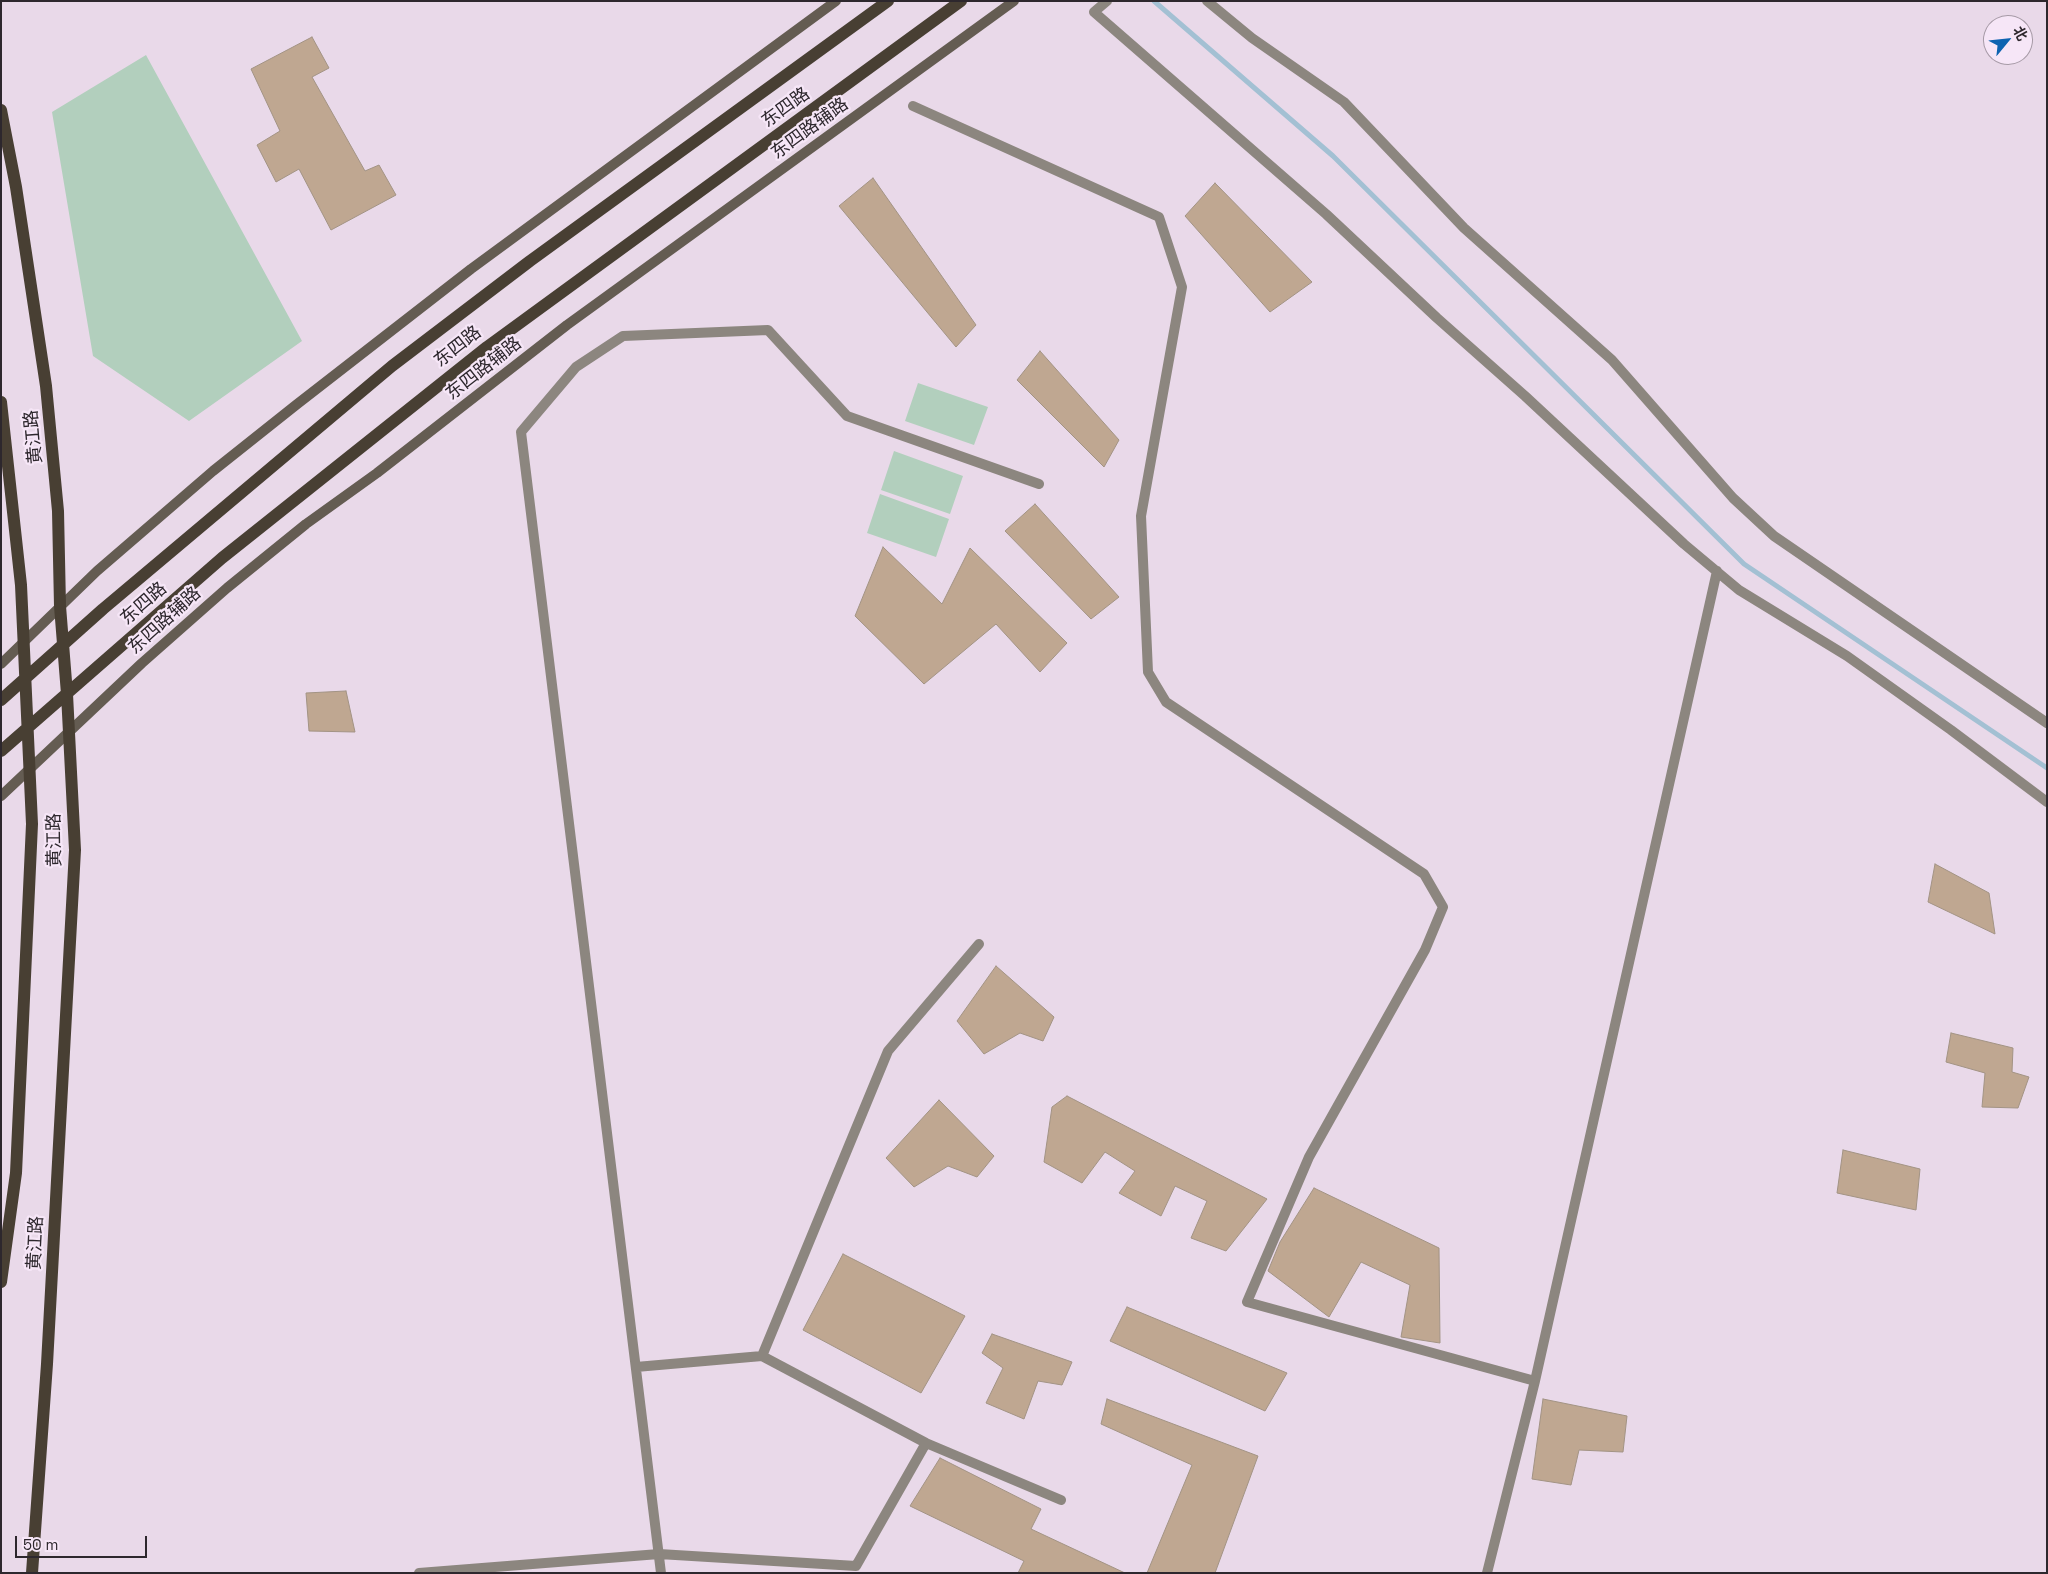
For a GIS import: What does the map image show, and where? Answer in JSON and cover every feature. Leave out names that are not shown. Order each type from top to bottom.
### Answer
[{"type":"main road","points":[[1,664],[97,570],[206,478],[318,388],[486,258],[836,1]]},
{"type":"main road","name":"东四路","points":[[1,700],[392,366],[553,244],[888,1]]},
{"type":"main road","name":"东四路","points":[[1,751],[222,558],[487,347],[961,1]]},
{"type":"main road","name":"东四路辅路","points":[[1,796],[227,588],[306,524],[377,473],[568,325],[1014,1]]},
{"type":"main road","name":"黄江路","points":[[1,110],[16,187],[46,386],[58,511],[60,606],[67,694],[74,850],[47,1364],[32,1573]]},
{"type":"main road","name":"黄江路","points":[[1,402],[21,585],[32,824],[16,1173],[1,1282]]},
{"type":"street","points":[[1107,1],[1094,12],[1201,103],[1326,214],[1684,544],[1740,590],[1847,656],[2047,802]]},
{"type":"street","points":[[1207,1],[1252,38],[1344,102],[1464,228],[1612,360],[1733,498],[1774,536],[2047,723]]},
{"type":"street","points":[[913,106],[1159,217],[1182,287],[1141,516],[1148,672],[1166,702],[1424,874],[1443,907],[1425,950],[1309,1157],[1247,1302],[1535,1380]]},
{"type":"street","points":[[661,1573],[521,432],[576,367],[624,336],[768,330],[847,416],[1039,484]]},
{"type":"street","points":[[1487,1573],[1535,1380],[1717,571]]},
{"type":"street","points":[[762,1356],[888,1052],[979,944]]},
{"type":"street","points":[[636,1367],[762,1356],[926,1443],[1061,1500]]},
{"type":"street","points":[[419,1573],[659,1554],[856,1566],[926,1443]]},
{"type":"green space","points":[[146,55],[302,341],[189,421],[93,356],[52,112]]},
{"type":"green space","points":[[918,383],[988,407],[974,445],[905,421]]},
{"type":"green space","points":[[894,451],[963,476],[950,514],[881,490]]},
{"type":"green space","points":[[880,494],[949,519],[936,557],[867,533]]},
{"type":"building","points":[[312,37],[329,68],[312,77],[365,171],[379,165],[396,195],[331,230],[299,169],[276,182],[257,145],[280,131],[251,69]]},
{"type":"building","points":[[873,178],[976,325],[956,347],[839,206]]},
{"type":"building","points":[[1215,183],[1312,282],[1270,312],[1185,216]]},
{"type":"building","points":[[1040,351],[1119,440],[1104,467],[1017,380]]},
{"type":"building","points":[[1035,504],[1119,597],[1091,619],[1005,531]]},
{"type":"building","points":[[883,547],[942,604],[970,548],[1067,643],[1040,672],[996,624],[924,684],[855,616]]},
{"type":"building","points":[[346,691],[355,732],[309,731],[306,693]]},
{"type":"building","points":[[1935,864],[1989,893],[1995,934],[1928,902]]},
{"type":"building","points":[[996,966],[1054,1017],[1043,1041],[1020,1033],[984,1054],[957,1021]]},
{"type":"building","points":[[1951,1033],[2013,1048],[2012,1072],[2029,1077],[2018,1108],[1982,1107],[1985,1073],[1946,1062]]},
{"type":"building","points":[[1067,1096],[1267,1199],[1226,1251],[1191,1238],[1207,1201],[1175,1186],[1161,1216],[1119,1193],[1135,1171],[1105,1152],[1082,1183],[1044,1162],[1052,1107]]},
{"type":"building","points":[[939,1100],[994,1156],[977,1177],[948,1166],[914,1187],[886,1158]]},
{"type":"building","points":[[1843,1150],[1920,1169],[1916,1210],[1837,1193]]},
{"type":"building","points":[[1314,1188],[1439,1248],[1440,1343],[1401,1337],[1410,1285],[1361,1262],[1329,1317],[1268,1271],[1280,1242]]},
{"type":"building","points":[[843,1254],[965,1316],[921,1393],[803,1330]]},
{"type":"building","points":[[1127,1307],[1287,1373],[1265,1411],[1110,1341]]},
{"type":"building","points":[[992,1334],[1072,1362],[1062,1385],[1038,1381],[1024,1419],[986,1403],[1003,1368],[982,1353]]},
{"type":"building","points":[[1107,1399],[1258,1456],[1215,1573],[1147,1573],[1192,1465],[1101,1424]]},
{"type":"building","points":[[1543,1399],[1627,1416],[1623,1452],[1579,1450],[1571,1485],[1532,1479]]},
{"type":"building","points":[[940,1458],[1041,1509],[1031,1529],[1125,1573],[1018,1573],[1024,1561],[910,1506]]},
{"type":"waterway","points":[[1154,1],[1333,156],[1744,564],[2047,768]]}]
